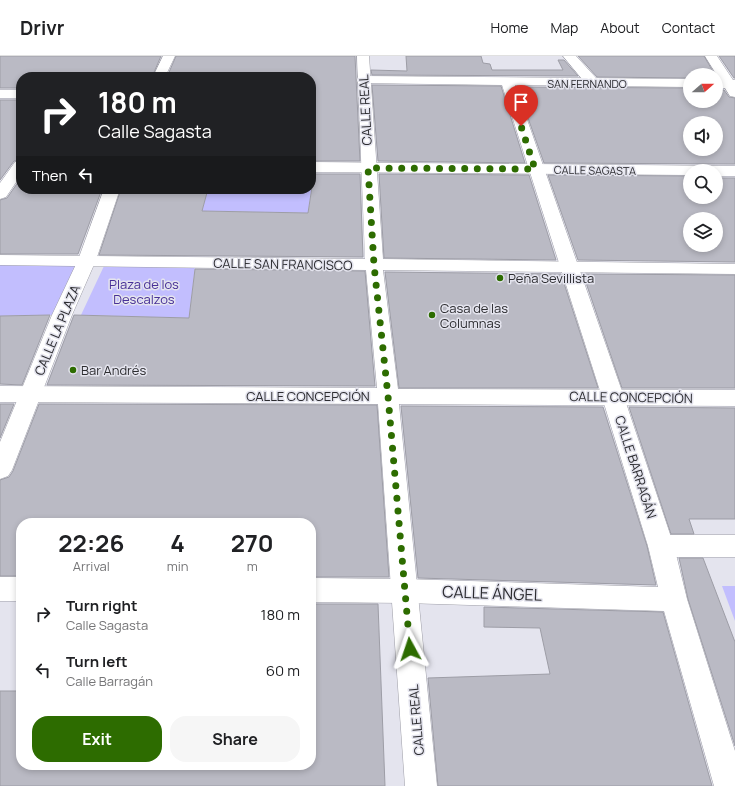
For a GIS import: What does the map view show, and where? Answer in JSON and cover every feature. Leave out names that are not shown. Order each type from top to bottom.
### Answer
[{"type":"street","points":[[161,72],[169,56]]},
{"type":"street","name":"CALLE REAL","points":[[363,56],[374,265],[388,396],[402,576],[405,591],[421,786]]},
{"type":"street","points":[[570,56],[592,82]]},
{"type":"street","points":[[711,56],[728,86]]},
{"type":"street","name":"SAN FERNANDO","points":[[364,80],[683,83]]},
{"type":"street","name":"CALLE BARRAGÁN","points":[[507,82],[535,169],[613,397],[661,546],[674,599],[730,786]]},
{"type":"street","points":[[0,94],[16,94]]},
{"type":"street","points":[[0,165],[16,165]]},
{"type":"street","name":"CALLE SAGASTA","points":[[316,167],[683,171]]},
{"type":"street","points":[[0,194],[16,171]]},
{"type":"street","points":[[723,171],[735,171]]},
{"type":"street","name":"CALLE LA PLAZA","points":[[0,470],[62,315],[87,260],[110,194]]},
{"type":"street","name":"CALLE SAN FRANCISCO","points":[[0,260],[735,269]]},
{"type":"street","name":"CALLE CONCEPCIÓN","points":[[0,394],[735,398]]},
{"type":"street","points":[[661,546],[735,546]]},
{"type":"street","points":[[0,589],[16,589]]},
{"type":"street","name":"CALLE ÁNGEL","points":[[316,590],[405,591],[674,599]]},
{"type":"green space","points":[[207,194],[311,194],[308,213],[202,211]]},
{"type":"green space","name":"Plaza de los Descalzos","points":[[80,263],[54,315],[0,316],[0,264]]},
{"type":"green space","name":"Plaza de los Descalzos","points":[[104,266],[195,267],[189,318],[81,315]]},
{"type":"green space","points":[[722,586],[735,586],[735,621]]},
{"type":"building","points":[[0,56],[161,56],[154,72],[16,72],[16,88],[0,88]]},
{"type":"building","points":[[176,56],[355,56],[360,161],[316,161],[316,72],[169,72]]},
{"type":"building","points":[[406,56],[481,56],[483,63],[490,64],[492,70],[563,70],[558,60],[564,60],[578,76],[372,75],[371,70],[407,71]]},
{"type":"building","points":[[578,56],[704,56],[711,68],[683,68],[683,78],[597,77]]},
{"type":"building","points":[[719,56],[735,56],[735,78],[734,78]]},
{"type":"building","points":[[372,85],[501,86],[525,163],[378,161]]},
{"type":"building","points":[[517,87],[683,88],[683,108],[723,108],[724,90],[729,97],[735,98],[735,164],[544,163]]},
{"type":"building","points":[[0,100],[16,100],[16,161],[14,161],[0,180]]},
{"type":"building","points":[[316,174],[360,174],[363,257],[99,255],[119,194],[207,194],[202,211],[308,213],[311,194],[316,194]]},
{"type":"building","points":[[379,174],[529,175],[556,260],[384,258]]},
{"type":"building","points":[[548,175],[683,176],[683,204],[723,204],[723,178],[735,178],[735,262],[578,260]]},
{"type":"building","points":[[16,185],[16,194],[100,194],[78,254],[0,254],[0,200],[7,198]]},
{"type":"building","points":[[195,269],[365,271],[375,386],[47,385],[74,315],[189,318]]},
{"type":"building","points":[[385,272],[561,274],[598,388],[399,388]]},
{"type":"building","points":[[583,274],[735,275],[735,388],[622,388]]},
{"type":"building","points":[[50,315],[22,385],[0,384],[0,316]]},
{"type":"building","points":[[0,404],[14,404],[0,438]]},
{"type":"building","points":[[39,404],[377,405],[389,577],[316,577],[316,518],[16,518],[16,576],[0,576],[0,480],[9,477],[13,471]]},
{"type":"building","points":[[401,406],[603,407],[647,546],[656,585],[418,578]]},
{"type":"building","points":[[629,407],[735,408],[735,519],[689,519],[694,534],[671,534]]},
{"type":"building","points":[[679,558],[703,558],[735,642],[735,746],[688,599]]},
{"type":"building","points":[[316,604],[378,604],[385,786],[0,786],[0,691],[16,691],[16,770],[316,770]]},
{"type":"building","points":[[484,607],[663,612],[712,786],[438,786],[428,678],[550,674],[540,628],[484,627]]},
{"type":"place","name":"Peña Sevillista","points":[[500,278]]},
{"type":"place","name":"Casa de las Columnas","points":[[432,315]]},
{"type":"place","name":"Bar Andrés","points":[[73,370]]},
{"type":"route","points":[[410,649],[405,591],[402,576],[388,396],[374,265],[368,168],[535,169],[521,126]]}]
